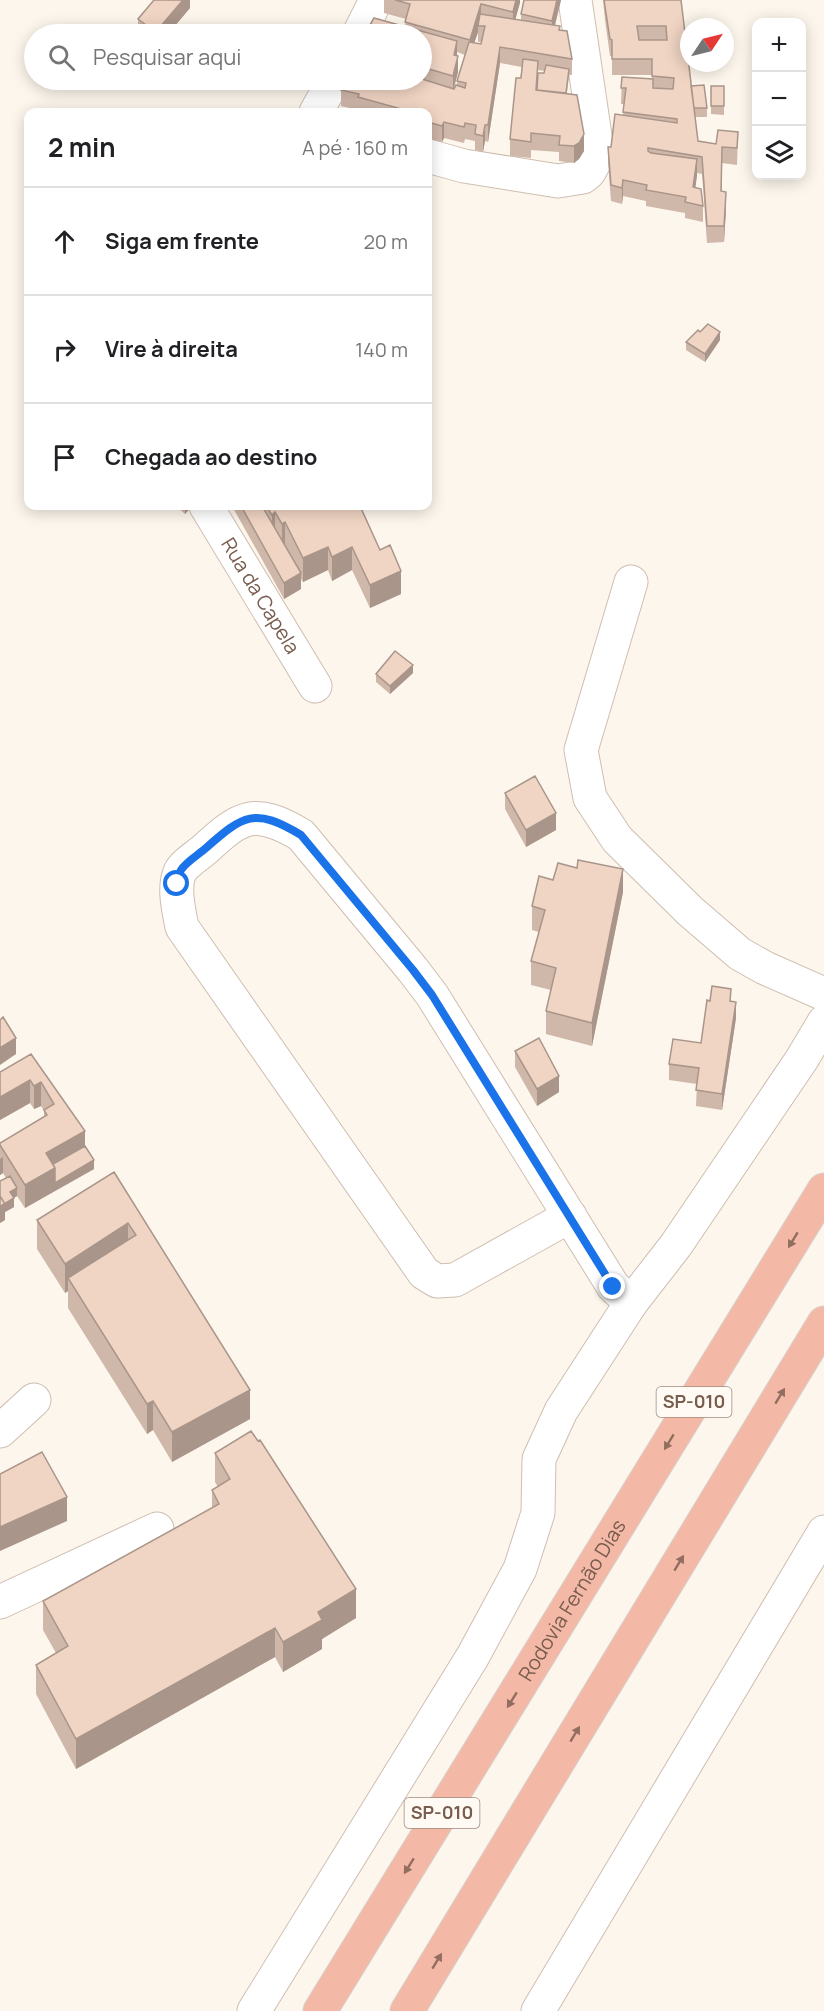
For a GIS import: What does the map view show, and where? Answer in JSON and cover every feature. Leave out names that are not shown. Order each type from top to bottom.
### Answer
[{"type":"highway","name":"Rodovia Fernão Dias","points":[[321,2011],[824,1190]]},
{"type":"highway","points":[[407,2011],[824,1323]]},
{"type":"street","points":[[364,24],[376,0]]},
{"type":"street","points":[[432,157],[464,166],[558,181],[583,177],[589,172],[598,156],[575,0]]},
{"type":"street","points":[[318,108],[328,90]]},
{"type":"street","name":"Rua da Capela","points":[[208,510],[315,686]]},
{"type":"street","points":[[631,582],[581,750],[590,798],[617,839],[690,911],[740,954],[765,968],[824,994]]},
{"type":"street","points":[[570,1216],[455,1280],[437,1281],[423,1273],[182,927],[177,884],[181,871],[230,826],[249,818],[263,818],[281,823],[301,835],[426,987],[570,1216],[613,1287],[631,1303]]},
{"type":"street","points":[[254,2011],[473,1656],[520,1569],[538,1513],[539,1459],[561,1411],[631,1303],[676,1245],[802,1059],[824,1022]]},
{"type":"street","points":[[0,1431],[34,1400]]},
{"type":"street","points":[[0,1602],[158,1529]]},
{"type":"street","points":[[538,2011],[824,1532]]},
{"type":"building","points":[[154,0],[183,0],[163,24],[145,24],[138,19]]},
{"type":"building","points":[[395,0],[516,0],[513,12],[481,4],[470,40],[432,29],[432,24],[405,22],[410,4]]},
{"type":"building","points":[[524,0],[557,0],[552,21],[521,14]]},
{"type":"building","points":[[604,0],[681,0],[683,18],[680,18],[680,72],[690,72],[698,141],[716,144],[718,130],[738,132],[737,148],[722,147],[721,191],[726,192],[724,226],[707,226],[702,157],[648,148],[651,153],[697,159],[693,187],[701,189],[703,206],[685,202],[686,197],[646,190],[647,185],[623,180],[622,188],[611,185],[608,147],[611,147],[615,114],[677,123],[677,119],[623,112],[626,88],[621,88],[622,77],[653,79],[653,88],[673,89],[674,78],[652,76],[652,59],[612,59],[612,40]],"holes":[[[637,26],[666,26],[667,40],[639,40]]]},
{"type":"building","points":[[480,14],[560,26],[559,30],[567,31],[572,59],[500,47],[488,125],[485,125],[483,136],[475,134],[476,125],[465,123],[464,127],[444,122],[442,126],[432,123],[432,108],[398,108],[341,90],[432,90],[432,82],[454,89],[456,85],[465,88],[466,83],[457,81],[469,42],[481,44],[485,26],[478,26]]},
{"type":"building","points":[[374,18],[396,24],[370,24]]},
{"type":"building","points":[[432,34],[457,41],[454,55],[458,56],[453,76],[432,70]]},
{"type":"building","points":[[523,59],[538,61],[536,90],[577,95],[584,134],[579,143],[574,146],[559,145],[560,136],[531,133],[531,142],[510,139],[516,78],[521,78]]},
{"type":"building","points":[[546,65],[569,69],[566,93],[537,90],[538,73],[544,73]]},
{"type":"building","points":[[704,85],[707,108],[694,108],[691,86]]},
{"type":"building","points":[[711,86],[724,86],[724,106],[711,106]]},
{"type":"building","points":[[708,324],[720,332],[705,354],[686,342]]},
{"type":"building","points":[[243,510],[264,510],[301,573],[284,583]]},
{"type":"building","points":[[269,510],[362,510],[380,550],[390,545],[401,571],[370,585],[352,547],[332,557],[328,547],[303,558],[285,522],[282,524],[275,512],[272,515]]},
{"type":"building","points":[[395,651],[413,665],[390,686],[376,674]]},
{"type":"building","points":[[535,776],[556,813],[526,830],[505,793]]},
{"type":"building","points":[[578,860],[623,869],[592,1023],[546,1011],[556,968],[531,961],[545,910],[532,906],[539,876],[553,880],[558,863],[577,868]]},
{"type":"building","points":[[712,986],[731,989],[730,1001],[736,1002],[722,1094],[696,1090],[699,1068],[669,1064],[673,1039],[701,1043],[707,1000],[710,1001]]},
{"type":"building","points":[[3,1017],[16,1038],[0,1048],[0,1020]]},
{"type":"building","points":[[539,1038],[559,1076],[537,1089],[515,1051]]},
{"type":"building","points":[[31,1054],[85,1131],[46,1153],[55,1168],[25,1185],[0,1143],[47,1115],[44,1110],[54,1104],[41,1082],[34,1086],[30,1080],[0,1097],[0,1072]]},
{"type":"building","points":[[85,1146],[94,1160],[55,1183],[53,1164]]},
{"type":"building","points":[[114,1172],[250,1390],[172,1432],[153,1401],[147,1404],[68,1278],[136,1235],[128,1223],[65,1264],[37,1220]]},
{"type":"building","points":[[10,1176],[17,1188],[10,1192],[14,1198],[5,1204],[0,1196],[0,1181]]},
{"type":"building","points":[[0,1196],[5,1204],[0,1207]]},
{"type":"building","points":[[251,1431],[258,1441],[260,1440],[356,1589],[318,1612],[322,1620],[283,1642],[275,1628],[76,1739],[36,1665],[68,1646],[43,1601],[219,1504],[212,1490],[230,1479],[215,1453]]},
{"type":"building","points":[[42,1452],[67,1497],[0,1527],[0,1474]]},
{"type":"route","points":[[177,884],[181,871],[230,826],[249,818],[263,818],[281,823],[301,835],[432,995],[613,1287]]}]
